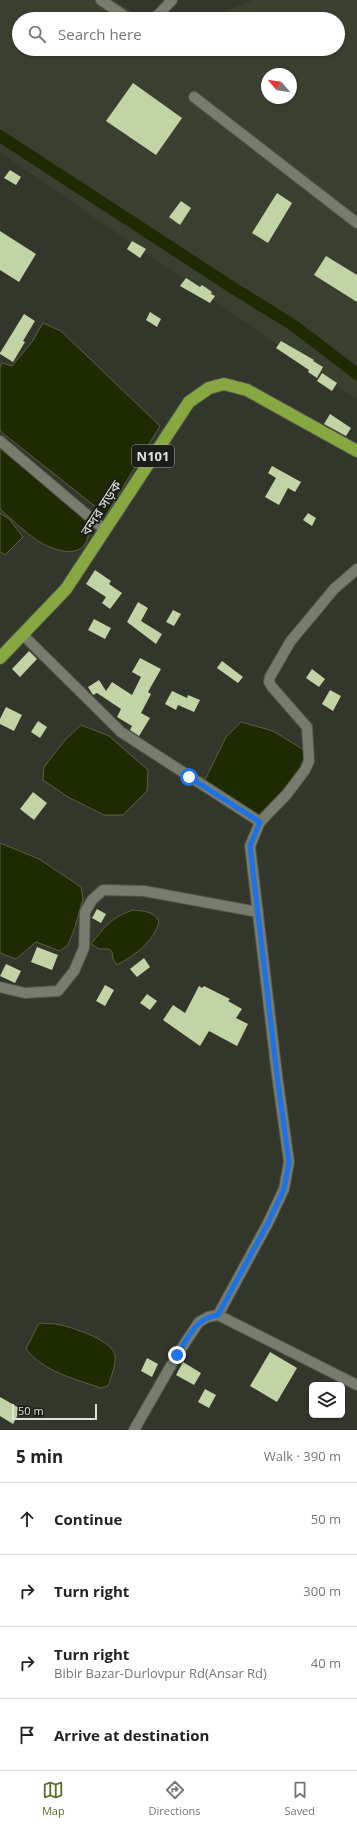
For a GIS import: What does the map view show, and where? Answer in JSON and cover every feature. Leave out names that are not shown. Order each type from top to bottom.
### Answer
[{"type":"highway","name":"বন্দর সড়ক","points":[[0,658],[66,589],[189,402],[209,388],[224,384],[247,390],[357,451]]},
{"type":"street","points":[[101,0],[119,12]]},
{"type":"street","points":[[161,12],[172,0]]},
{"type":"street","points":[[194,97],[357,223]]},
{"type":"street","points":[[0,441],[105,530]]},
{"type":"street","points":[[218,1315],[268,1223],[284,1189],[289,1162],[277,1075],[250,846],[260,822],[287,794],[305,770],[309,761],[308,727],[272,687],[270,677],[290,642],[334,589],[357,569]]},
{"type":"street","points":[[22,634],[121,732],[260,822]]},
{"type":"street","points":[[0,987],[25,993],[58,991],[74,971],[84,948],[85,912],[92,900],[103,890],[144,891],[258,912]]},
{"type":"street","points":[[134,1430],[177,1355],[199,1322],[208,1317],[218,1315],[357,1385]]},
{"type":"shaded area","points":[[0,0],[116,0],[133,12],[12,12],[12,56],[345,56],[345,12],[223,12],[253,0],[357,0],[357,400],[0,152]]},
{"type":"shaded area","points":[[43,323],[61,331],[160,426],[106,515],[0,431],[0,367],[2,363],[12,366],[32,342]]},
{"type":"shaded area","points":[[0,448],[85,518],[88,537],[85,544],[80,549],[66,551],[51,548],[28,534],[0,509]]},
{"type":"shaded area","points":[[0,513],[9,519],[23,537],[5,555],[0,552]]},
{"type":"shaded area","points":[[241,722],[273,731],[304,750],[305,763],[295,781],[259,815],[204,782],[226,737]]},
{"type":"shaded area","points":[[81,725],[109,736],[148,770],[147,791],[123,815],[104,815],[68,797],[43,780],[44,767],[65,740]]},
{"type":"shaded area","points":[[0,843],[39,859],[81,887],[83,899],[74,930],[68,945],[60,951],[36,942],[16,959],[0,953]]},
{"type":"shaded area","points":[[133,910],[151,913],[159,921],[148,942],[137,952],[117,965],[113,959],[112,952],[109,949],[99,949],[91,944],[114,919]]},
{"type":"shaded area","points":[[39,1323],[58,1324],[75,1329],[101,1340],[108,1345],[113,1350],[115,1363],[108,1386],[101,1388],[60,1374],[33,1357],[26,1349]]},
{"type":"building","points":[[133,83],[182,118],[156,155],[106,121]]},
{"type":"building","points":[[10,170],[21,177],[16,185],[4,178]]},
{"type":"building","points":[[277,193],[292,203],[268,243],[252,233]]},
{"type":"building","points":[[181,201],[191,208],[180,225],[169,217]]},
{"type":"building","points":[[0,231],[36,254],[19,282],[0,270]]},
{"type":"building","points":[[132,241],[146,249],[140,258],[127,249]]},
{"type":"building","points":[[326,256],[357,275],[357,302],[314,275]]},
{"type":"building","points":[[186,278],[200,287],[202,285],[212,292],[211,294],[215,296],[210,303],[180,286]]},
{"type":"building","points":[[150,312],[161,319],[157,327],[146,320]]},
{"type":"building","points":[[24,314],[35,321],[13,362],[0,353]]},
{"type":"building","points":[[281,341],[314,360],[313,361],[323,367],[317,378],[308,372],[309,370],[276,348]]},
{"type":"building","points":[[322,373],[337,383],[332,391],[317,381]]},
{"type":"building","points":[[330,414],[351,428],[346,436],[324,424]]},
{"type":"building","points":[[272,466],[301,482],[295,492],[288,488],[279,505],[265,497],[276,478],[268,473]]},
{"type":"building","points":[[308,513],[316,518],[312,526],[303,520]]},
{"type":"building","points":[[95,570],[111,581],[109,584],[122,593],[110,609],[102,603],[106,597],[86,584]]},
{"type":"building","points":[[138,602],[148,608],[141,621],[162,634],[156,644],[127,622]]},
{"type":"building","points":[[173,610],[181,614],[174,626],[166,622]]},
{"type":"building","points":[[94,619],[111,628],[105,639],[88,630]]},
{"type":"building","points":[[29,651],[37,659],[20,677],[12,669]]},
{"type":"building","points":[[140,658],[161,669],[148,692],[151,694],[141,713],[150,718],[139,736],[130,730],[132,726],[117,717],[121,709],[97,693],[93,695],[88,687],[99,680],[106,691],[112,682],[132,695],[141,677],[132,672]]},
{"type":"building","points":[[222,661],[243,677],[238,683],[217,668]]},
{"type":"building","points":[[312,669],[325,679],[319,687],[306,678]]},
{"type":"building","points":[[330,690],[341,696],[333,711],[322,704]]},
{"type":"building","points":[[172,691],[187,698],[188,695],[200,700],[194,712],[178,705],[176,710],[165,704]]},
{"type":"building","points":[[6,707],[22,715],[14,731],[0,724],[0,719]]},
{"type":"building","points":[[38,721],[47,727],[40,738],[31,732]]},
{"type":"building","points":[[33,792],[47,803],[34,820],[20,809]]},
{"type":"building","points":[[97,909],[106,914],[101,923],[92,918]]},
{"type":"building","points":[[37,947],[58,955],[52,970],[31,962]]},
{"type":"building","points":[[144,958],[150,967],[137,977],[130,969]]},
{"type":"building","points":[[6,964],[21,971],[15,983],[0,976]]},
{"type":"building","points":[[105,985],[114,990],[105,1006],[96,1001]]},
{"type":"building","points":[[199,986],[202,988],[204,986],[230,999],[228,1001],[242,1009],[236,1018],[248,1024],[237,1046],[209,1031],[200,1046],[163,1020],[173,1005],[185,1013]]},
{"type":"building","points":[[147,994],[157,1001],[150,1010],[140,1003]]},
{"type":"building","points":[[270,1352],[297,1368],[277,1402],[250,1386]]},
{"type":"building","points":[[147,1358],[158,1364],[152,1377],[141,1371]]},
{"type":"building","points":[[183,1362],[201,1373],[194,1385],[176,1375]]},
{"type":"building","points":[[205,1389],[216,1395],[209,1408],[198,1402]]},
{"type":"building","points":[[0,1397],[21,1409],[13,1424],[0,1416]]},
{"type":"waterway","points":[[0,136],[230,286],[293,325],[357,374]]},
{"type":"route","points":[[177,1355],[199,1322],[208,1317],[218,1315],[268,1223],[284,1189],[289,1162],[277,1075],[250,846],[260,822],[189,777]]}]
